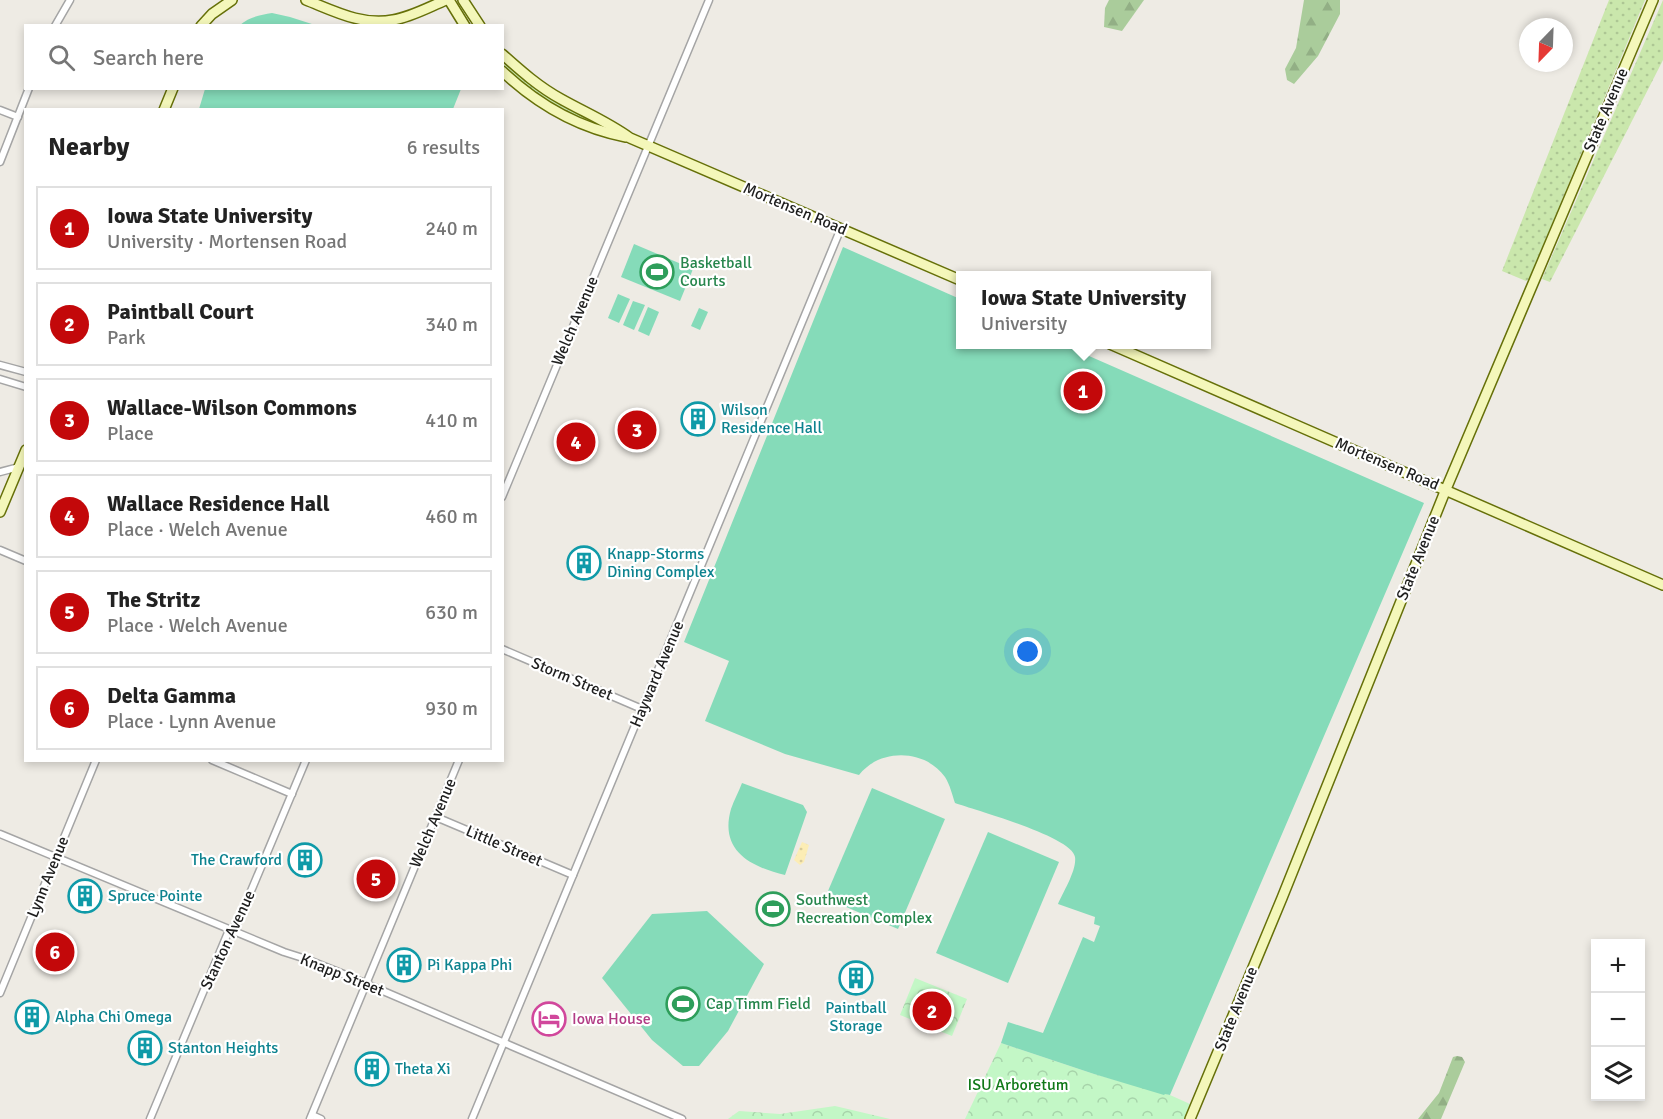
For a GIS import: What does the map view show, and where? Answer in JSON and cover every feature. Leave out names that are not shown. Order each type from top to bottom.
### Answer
[{"type":"street","points":[[56,24],[70,0]]},
{"type":"street","points":[[203,24],[219,8],[232,0]]},
{"type":"street","points":[[306,0],[357,19],[381,21],[410,15],[448,0],[464,24]]},
{"type":"street","points":[[464,0],[479,24]]},
{"type":"street","name":"Welch Avenue","points":[[504,492],[709,0]]},
{"type":"street","name":"State Avenue","points":[[1190,1119],[1282,898],[1446,489],[1653,0]]},
{"type":"street","name":"Mortensen Road","points":[[504,56],[542,88],[601,119],[630,138],[956,278]]},
{"type":"street","name":"Mortensen Road","points":[[504,73],[536,98],[573,120],[598,130],[630,138]]},
{"type":"street","points":[[0,162],[28,90]]},
{"type":"street","points":[[165,108],[172,90]]},
{"type":"street","points":[[0,110],[18,117]]},
{"type":"street","name":"Hayward Avenue","points":[[472,1119],[841,228]]},
{"type":"street","name":"Mortensen Road","points":[[1119,349],[1663,585]]},
{"type":"street","points":[[0,365],[24,371]]},
{"type":"street","points":[[0,379],[24,386]]},
{"type":"street","points":[[1,507],[24,455]]},
{"type":"street","points":[[0,472],[19,467]]},
{"type":"street","points":[[0,550],[24,560]]},
{"type":"street","name":"Storm Street","points":[[504,652],[642,709]]},
{"type":"street","name":"Lynn Avenue","points":[[0,993],[95,762]]},
{"type":"street","points":[[217,762],[292,794]]},
{"type":"street","name":"Stanton Avenue","points":[[150,1119],[227,935],[238,922],[305,762]]},
{"type":"street","name":"Welch Avenue","points":[[311,1117],[458,762]]},
{"type":"street","name":"Little Street","points":[[436,817],[573,875]]},
{"type":"street","name":"Knapp Street","points":[[0,834],[366,984],[682,1119]]},
{"type":"street","points":[[311,1117],[321,1119]]},
{"type":"green space","points":[[1109,0],[1144,0],[1122,31],[1104,27],[1105,8]]},
{"type":"green space","points":[[1304,0],[1340,0],[1340,14],[1318,56],[1294,84],[1287,80],[1285,69],[1296,48]]},
{"type":"green space","points":[[1609,0],[1645,0],[1529,279],[1526,281],[1502,271]]},
{"type":"green space","points":[[1663,0],[1663,60],[1550,282],[1542,279]]},
{"type":"green space","points":[[272,13],[312,24],[241,24]]},
{"type":"green space","points":[[506,63],[534,87],[554,100],[586,117],[585,120],[532,90],[504,65]]},
{"type":"green space","points":[[204,90],[461,90],[453,108],[199,108]]},
{"type":"green space","name":"Basketball Courts","points":[[634,244],[693,269],[680,301],[621,277]]},
{"type":"green space","points":[[843,247],[956,297],[956,349],[1073,349],[1424,503],[1170,1095],[1094,1074],[1001,1043],[1008,1022],[1043,1033],[1083,937],[1094,942],[1100,926],[1094,924],[1095,917],[1058,904],[1074,868],[1075,857],[1070,849],[1041,833],[955,803],[945,777],[926,761],[915,757],[890,756],[868,766],[859,775],[785,754],[705,721],[729,661],[684,642]]},
{"type":"green space","points":[[618,294],[630,299],[619,323],[608,318]]},
{"type":"green space","points":[[633,301],[645,305],[634,330],[623,325]]},
{"type":"green space","points":[[648,307],[659,312],[649,336],[638,331]]},
{"type":"green space","points":[[699,308],[708,312],[700,330],[691,326]]},
{"type":"green space","points":[[742,783],[803,805],[807,812],[785,875],[750,862],[734,846],[728,824],[731,809]]},
{"type":"green space","points":[[872,788],[945,819],[898,929],[825,898]]},
{"type":"green space","points":[[988,832],[1059,862],[1008,983],[936,953]]},
{"type":"green space","name":"Cap Timm Field","points":[[707,911],[764,964],[728,1031],[699,1066],[683,1066],[652,1040],[602,978],[652,914]]},
{"type":"green space","points":[[915,978],[967,999],[952,1036],[900,1015]]},
{"type":"green space","name":"ISU Arboretum","points":[[1001,1043],[1094,1074],[1170,1095],[1190,1104],[1184,1119],[965,1119]]},
{"type":"green space","points":[[1453,1057],[1462,1057],[1465,1062],[1441,1119],[1418,1119],[1439,1093]]},
{"type":"green space","points":[[835,1106],[890,1119],[728,1119],[739,1111],[780,1114]]},
{"type":"sand","points":[[802,842],[809,845],[804,862],[800,865],[794,860]]},
{"type":"place","name":"Basketball Courts","points":[[657,272]]},
{"type":"place","name":"Iowa State University","points":[[1083,391]]},
{"type":"place","name":"Wilson Residence Hall","points":[[698,419]]},
{"type":"place","name":"Wallace-Wilson Commons","points":[[637,430]]},
{"type":"place","name":"Wallace Residence Hall","points":[[576,442]]},
{"type":"place","name":"Knapp-Storms Dining Complex","points":[[584,563]]},
{"type":"place","name":"The Crawford","points":[[305,860]]},
{"type":"place","name":"The Stritz","points":[[376,879]]},
{"type":"place","name":"Spruce Pointe","points":[[85,896]]},
{"type":"place","name":"Southwest Recreation Complex","points":[[773,909]]},
{"type":"place","name":"Delta Gamma","points":[[55,952]]},
{"type":"place","name":"Pi Kappa Phi","points":[[404,965]]},
{"type":"place","name":"Paintball Storage","points":[[856,978]]},
{"type":"place","name":"Cap Timm Field","points":[[683,1004]]},
{"type":"place","name":"Paintball Court","points":[[932,1011]]},
{"type":"place","name":"Alpha Chi Omega","points":[[32,1017]]},
{"type":"place","name":"Iowa House","points":[[549,1019]]},
{"type":"place","name":"Stanton Heights","points":[[145,1048]]},
{"type":"place","name":"Theta Xi","points":[[372,1069]]}]
